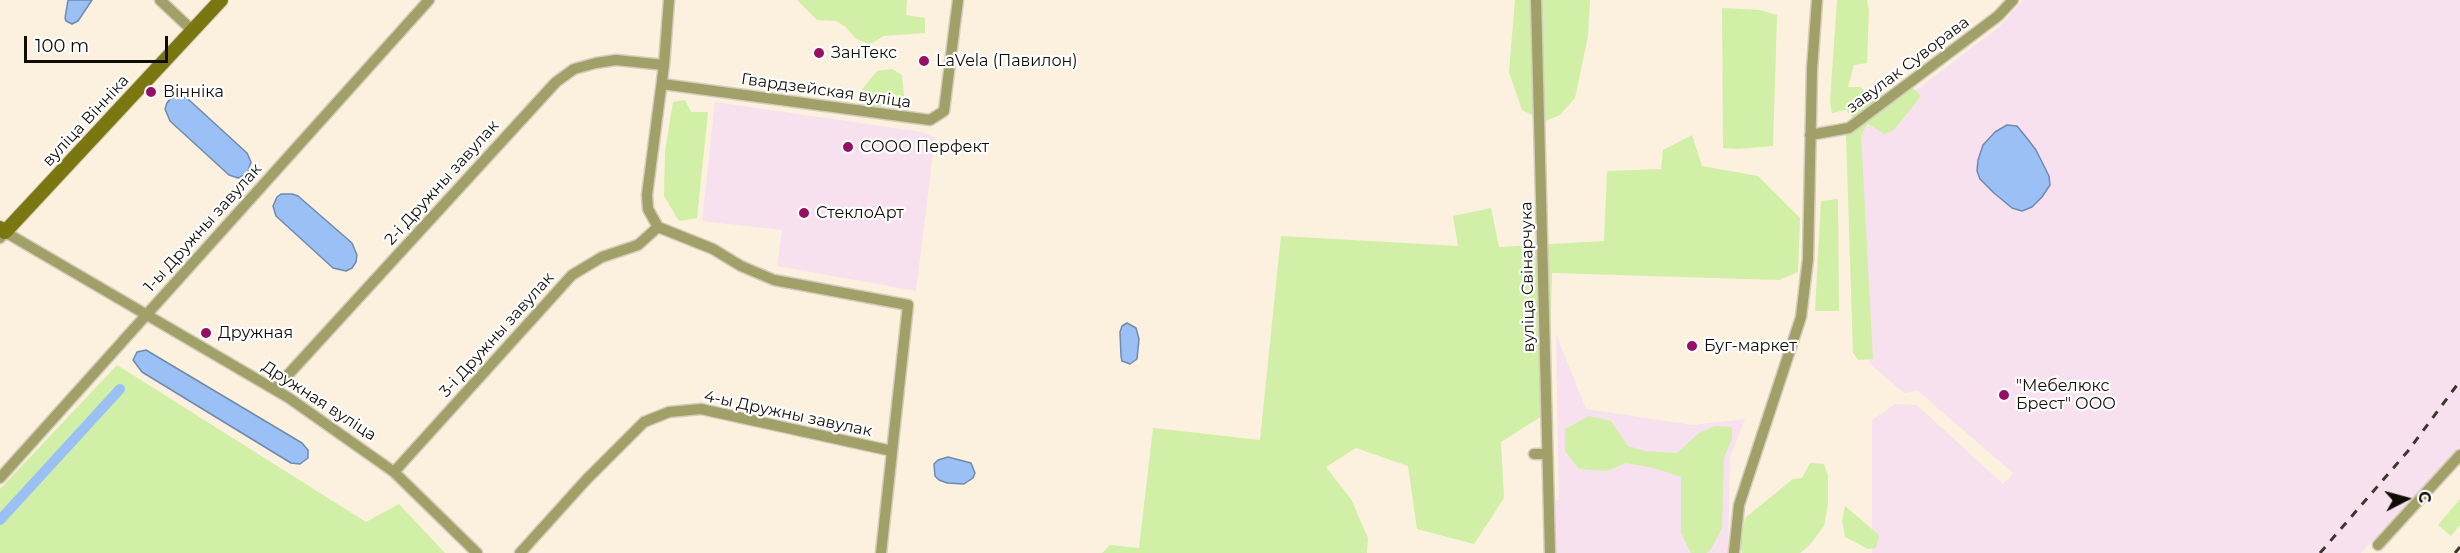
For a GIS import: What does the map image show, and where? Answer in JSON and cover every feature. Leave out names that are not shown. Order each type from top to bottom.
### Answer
[{"type":"street","points":[[160,0],[193,31]]},
{"type":"street","name":"вуліца Вінніка","points":[[2,233],[221,0]]},
{"type":"street","name":"1-ы Дружны завулак","points":[[0,478],[429,0]]},
{"type":"street","points":[[669,0],[662,84],[647,195],[648,209],[658,227],[712,249],[741,266],[774,279],[908,305],[881,553]]},
{"type":"street","name":"Гвардзейская вуліца","points":[[662,84],[930,120],[944,111],[958,0]]},
{"type":"street","name":"вуліца Свінарчука","points":[[1536,0],[1550,553]]},
{"type":"street","points":[[1734,553],[1739,505],[1801,317],[1808,259],[1810,135],[1817,0]]},
{"type":"street","name":"завулак Суворава","points":[[1810,135],[1849,128],[1998,16],[2013,0]]},
{"type":"street","name":"2-і Дружны завулак","points":[[275,389],[555,82],[574,69],[596,63],[616,60],[664,65]]},
{"type":"street","name":"3-і Дружны завулак","points":[[394,472],[572,274],[602,257],[638,245],[658,227]]},
{"type":"street","name":"Дружная вуліца","points":[[2,233],[275,389],[394,472],[477,553]]},
{"type":"street","name":"4-ы Дружны завулак","points":[[520,553],[586,480],[644,422],[669,412],[701,409],[892,451]]},
{"type":"street","points":[[1534,454],[1547,454]]},
{"type":"street","points":[[2378,545],[2460,455]]},
{"type":"shaded area","points":[[2023,0],[2460,0],[2460,447],[2361,553],[1872,553],[1872,420],[1895,404],[1917,405],[2003,484],[2013,473],[1918,391],[1904,393],[1869,363],[1860,133],[1999,27]]},
{"type":"shaded area","points":[[715,102],[923,132],[935,138],[916,291],[777,266],[782,230],[702,221]]},
{"type":"shaded area","points":[[1556,334],[1586,409],[1693,425],[1745,419],[1730,458],[1728,553],[1550,553],[1548,502],[1559,500]]},
{"type":"green space","points":[[797,0],[907,0],[906,15],[925,18],[925,33],[884,36],[870,44],[856,39],[846,27],[836,21],[817,20]]},
{"type":"green space","points":[[1515,0],[1590,0],[1588,36],[1575,98],[1560,115],[1545,121],[1522,110],[1509,72]]},
{"type":"green space","points":[[1837,0],[1867,0],[1869,11],[1867,63],[1854,65],[1848,87],[1860,87],[1875,99],[1889,103],[1911,86],[1921,96],[1894,130],[1884,134],[1868,124],[1861,135],[1873,359],[1858,360],[1853,353],[1846,135],[1853,118],[1846,110],[1832,113],[1830,102]]},
{"type":"green space","points":[[1722,8],[1760,10],[1777,15],[1773,146],[1723,148]]},
{"type":"green space","points":[[892,69],[902,75],[904,96],[896,105],[870,108],[859,93],[877,71]]},
{"type":"green space","points":[[685,100],[691,112],[708,112],[697,218],[679,221],[664,196],[665,151],[673,102]]},
{"type":"green space","points":[[1692,135],[1702,166],[1758,176],[1800,218],[1798,272],[1779,280],[1552,273],[1550,355],[1542,416],[1501,442],[1504,498],[1474,544],[1417,529],[1408,466],[1356,448],[1326,467],[1351,499],[1368,538],[1367,553],[1102,553],[1110,545],[1139,548],[1153,428],[1260,440],[1281,236],[1458,246],[1453,216],[1491,208],[1499,247],[1604,241],[1607,171],[1661,169],[1663,150]]},
{"type":"green space","points":[[1838,199],[1839,311],[1815,311],[1821,201]]},
{"type":"green space","points":[[117,365],[366,522],[399,504],[445,553],[0,553],[0,489]]},
{"type":"green space","points":[[1589,416],[1611,421],[1628,446],[1645,451],[1677,453],[1699,433],[1715,426],[1732,427],[1732,438],[1724,458],[1722,528],[1710,551],[1691,553],[1681,533],[1681,477],[1654,468],[1626,463],[1607,471],[1579,469],[1565,451],[1565,429]]},
{"type":"green space","points":[[1810,463],[1824,464],[1828,476],[1828,504],[1824,526],[1809,546],[1800,553],[1742,553],[1740,543],[1745,518],[1793,479],[1802,478]]},
{"type":"green space","points":[[2460,499],[2460,525],[2451,536],[2438,525]]},
{"type":"green space","points":[[1845,506],[1879,535],[1876,548],[1868,549],[1845,537],[1842,520]]},
{"type":"water","points":[[68,0],[92,0],[78,21],[72,24],[65,18]]},
{"type":"water","points":[[179,95],[188,99],[247,153],[251,162],[247,174],[238,178],[229,175],[170,121],[165,109],[167,103]]},
{"type":"water","points":[[2007,125],[2017,126],[2036,150],[2049,176],[2050,185],[2042,197],[2032,207],[2022,211],[2012,208],[1994,193],[1980,179],[1977,171],[1983,145],[1995,132]]},
{"type":"water","points":[[281,194],[298,196],[352,243],[357,255],[352,268],[346,271],[333,268],[276,216],[273,206]]},
{"type":"water","points":[[1127,323],[1136,328],[1139,339],[1137,359],[1130,364],[1122,361],[1121,356],[1120,332],[1122,326]]},
{"type":"water","points":[[146,350],[302,443],[308,450],[308,458],[300,464],[291,463],[142,372],[133,360],[137,352]]},
{"type":"water","points":[[948,457],[971,463],[975,473],[973,478],[964,484],[939,480],[935,476],[934,464]]},
{"type":"waterway","points":[[0,520],[120,389]]},
{"type":"railway","points":[[2320,553],[2408,451],[2460,381]]},
{"type":"railway","points":[[2455,553],[2460,547]]},
{"type":"place","name":"ЗанТекс","points":[[819,53]]},
{"type":"place","name":"LaVela (Павилон)","points":[[924,61]]},
{"type":"place","name":"Вінніка","points":[[151,92]]},
{"type":"place","name":"СООО Перфект","points":[[848,147]]},
{"type":"place","name":"СтеклоАрт","points":[[804,213]]},
{"type":"place","name":"Дружная","points":[[206,333]]},
{"type":"place","name":"Буг-маркет","points":[[1692,346]]},
{"type":"place","name":"\"Мебелюкс Брест\" ООО","points":[[2004,395]]}]
